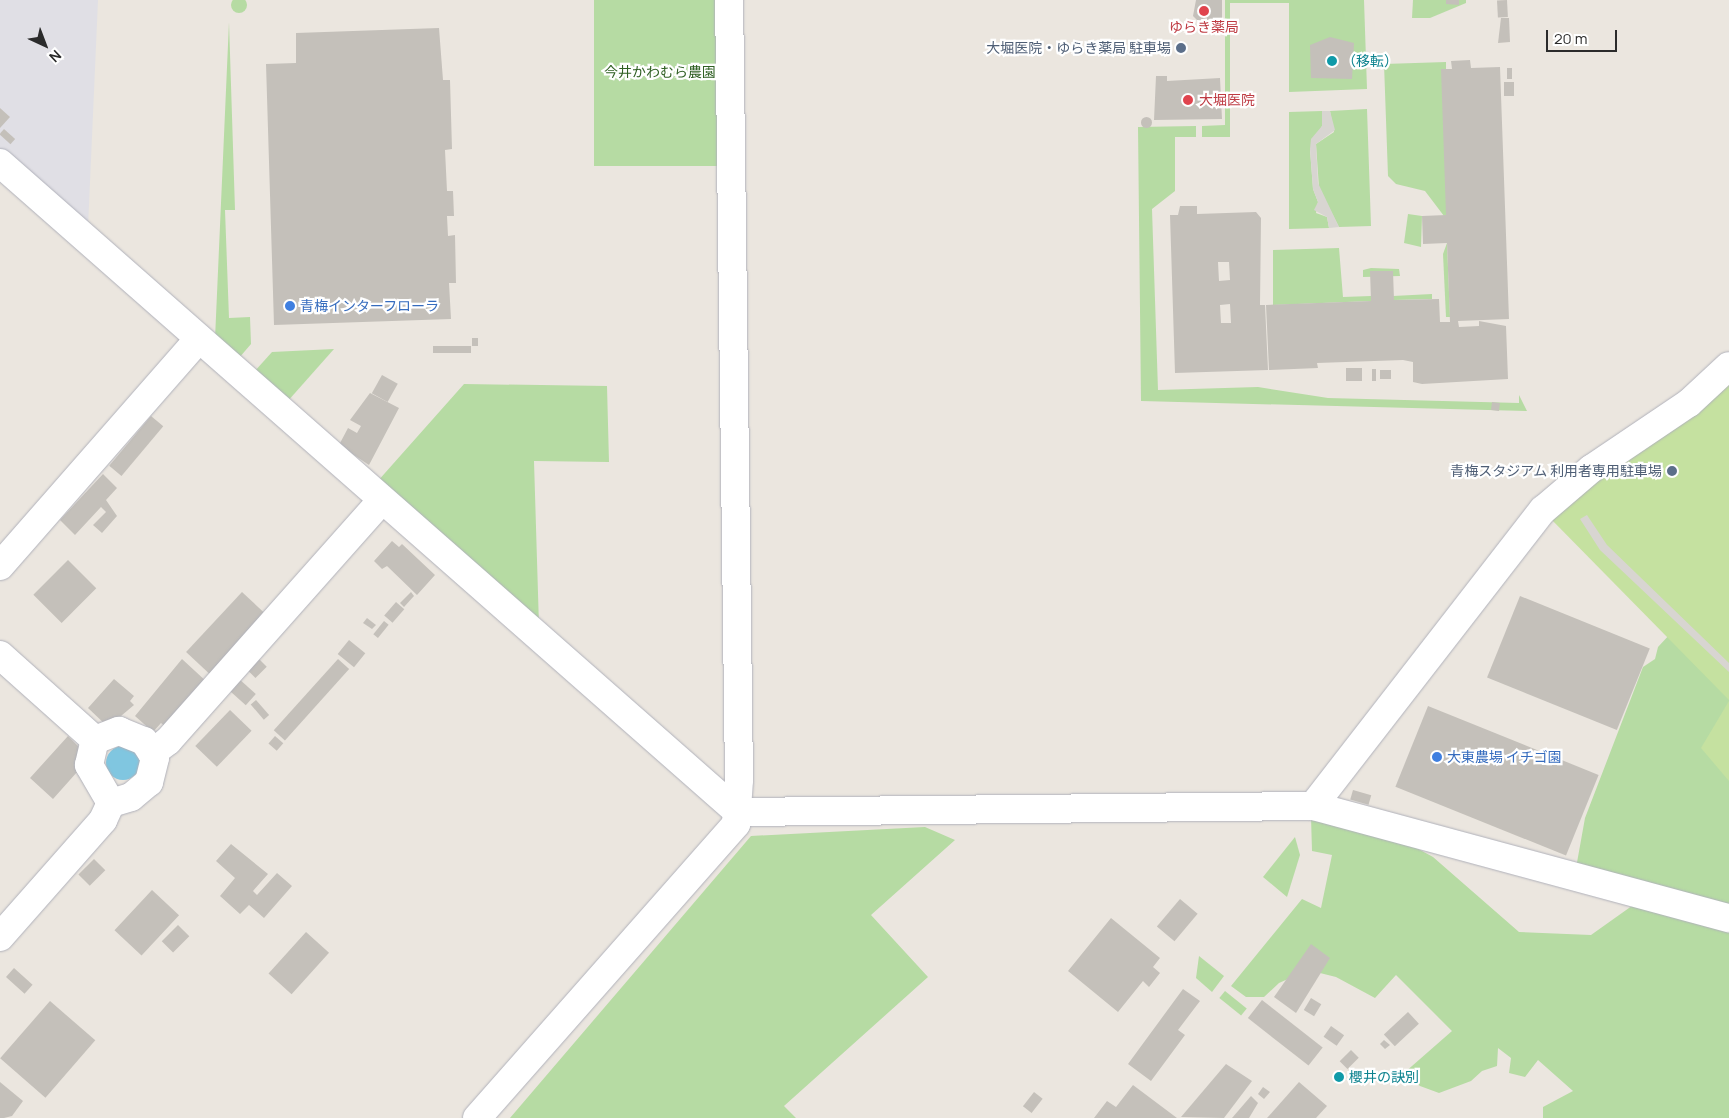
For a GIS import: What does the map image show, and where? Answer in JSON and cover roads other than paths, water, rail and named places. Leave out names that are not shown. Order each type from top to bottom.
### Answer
[{"type":"street","points":[[477,1118],[736,824],[738,812],[729,0]]},
{"type":"street","points":[[0,163],[738,812],[1313,806],[1729,918]]},
{"type":"street","points":[[0,566],[199,339]]},
{"type":"street","points":[[1313,806],[1543,510],[1591,469],[1689,403],[1729,366]]},
{"type":"street","points":[[152,753],[168,741],[382,500]]},
{"type":"street","points":[[0,655],[95,740]]},
{"type":"street","points":[[0,937],[103,820],[111,803],[131,797],[149,782],[155,758],[144,741],[119,731],[95,740]]},
{"type":"street","points":[[95,740],[89,765],[111,803]]},
{"type":"water","points":[[123,746],[130,747],[135,751],[139,756],[139,770],[135,775],[130,779],[123,780],[116,779],[111,775],[107,770],[106,763],[107,756],[111,751],[116,747]]},
{"type":"place","name":"ゆらき薬局","points":[[1204,11]]},
{"type":"place","name":"大堀医院・ゆらき薬局 駐車場","points":[[1181,48]]},
{"type":"place","name":"（移転）","points":[[1332,61]]},
{"type":"place","name":"大堀医院","points":[[1188,100]]},
{"type":"place","name":"青梅インターフローラ","points":[[290,306]]},
{"type":"place","name":"青梅スタジアム 利用者専用駐車場","points":[[1672,471]]},
{"type":"place","name":"大東農場 イチゴ園","points":[[1437,757]]},
{"type":"place","name":"櫻井の訣別","points":[[1339,1077]]},
{"type":"park label","name":"今井かわむら農園","points":[[660,72]]}]
